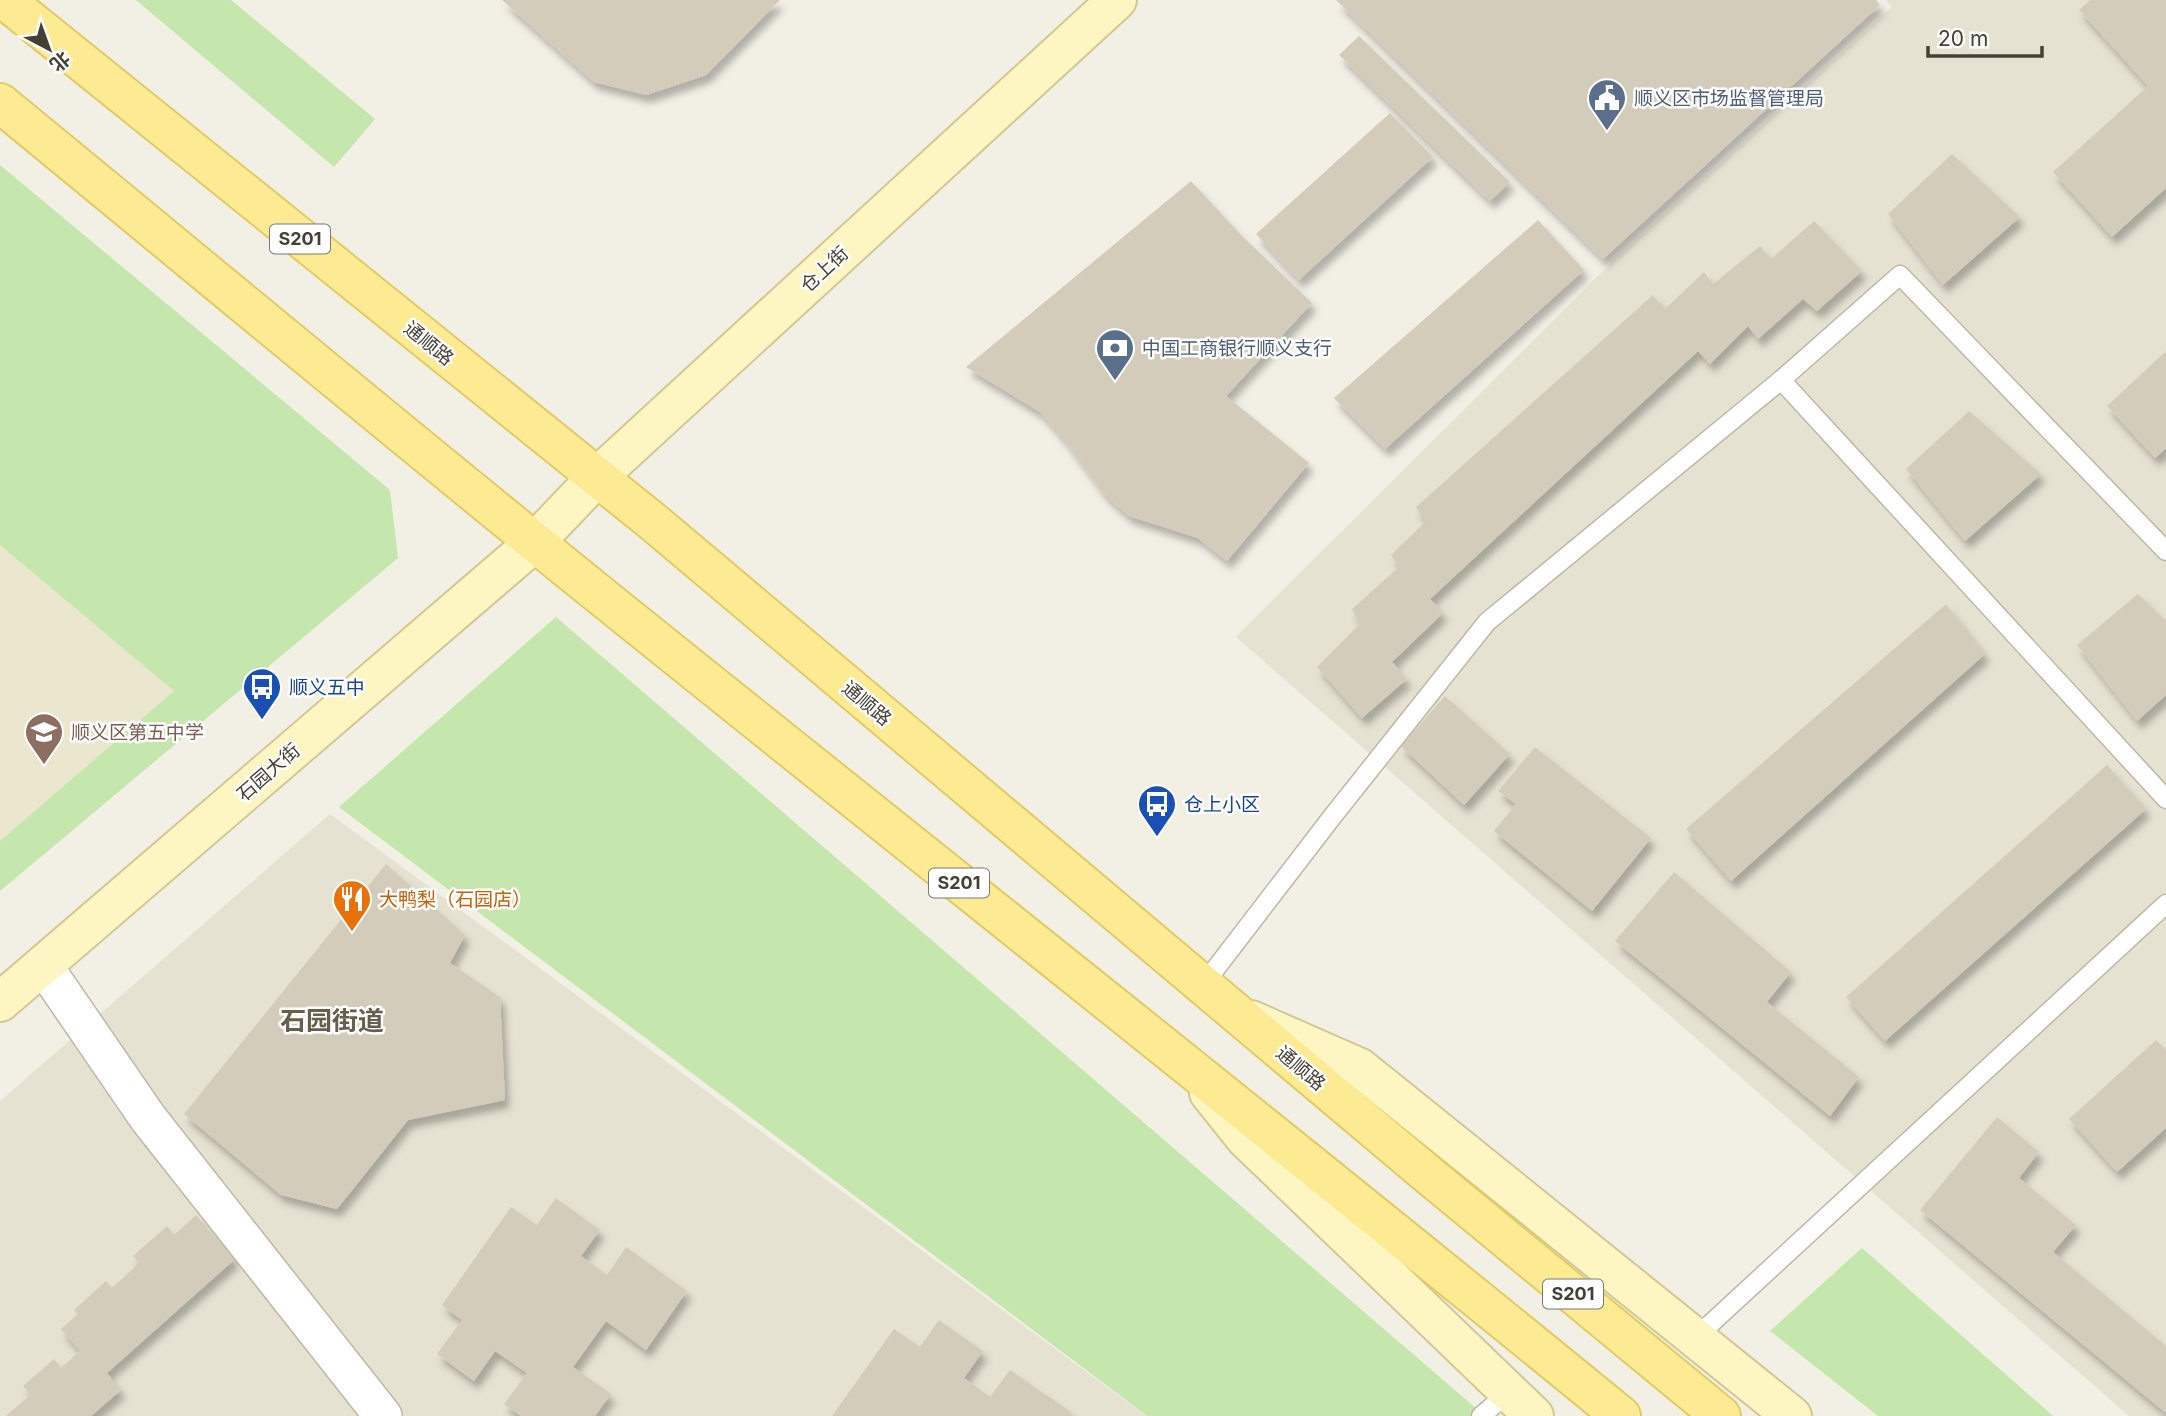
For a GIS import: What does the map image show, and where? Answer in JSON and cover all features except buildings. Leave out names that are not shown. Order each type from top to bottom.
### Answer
[{"type":"main road","name":"通顺路","points":[[5,0],[652,522],[1425,1172],[1721,1416]]},
{"type":"main road","name":"S201","points":[[0,103],[535,542],[1190,1069],[1385,1222],[1621,1416]]},
{"type":"street","name":"仓上街","points":[[535,542],[596,478],[1117,0]]},
{"type":"street","name":"石园大街","points":[[0,1002],[535,542]]},
{"type":"street","points":[[43,965],[148,1118],[383,1416]]},
{"type":"street","points":[[1236,1013],[1360,1069],[1792,1416]]},
{"type":"street","points":[[1190,1069],[1245,1138],[1508,1408]]},
{"type":"lane","points":[[1203,985],[1487,622],[1781,380],[1900,275],[2166,551]]},
{"type":"lane","points":[[1781,380],[2166,799]]},
{"type":"lane","points":[[1694,1339],[2166,904]]},
{"type":"shaded area","points":[[1886,0],[2166,0],[2166,1416],[2129,1416],[1236,637],[1613,261],[1892,7]]},
{"type":"shaded area","name":"顺义区第五中学","points":[[0,545],[175,691],[0,841]]},
{"type":"shaded area","points":[[330,814],[1146,1416],[0,1416],[0,1101]]},
{"type":"green space","points":[[136,0],[231,0],[375,119],[334,167]]},
{"type":"green space","points":[[0,165],[390,490],[398,558],[0,891],[0,841],[174,691],[0,545]]},
{"type":"green space","points":[[556,617],[1485,1416],[1147,1416],[339,807]]},
{"type":"green space","points":[[1862,1248],[2053,1416],[1878,1416],[1770,1331]]},
{"type":"place","name":"顺义区市场监督管理局","points":[[1607,132]]},
{"type":"place","name":"中国工商银行顺义支行","points":[[1115,382]]},
{"type":"place","name":"顺义五中","points":[[262,721]]},
{"type":"place","name":"顺义区第五中学","points":[[44,766]]},
{"type":"place","name":"仓上小区","points":[[1157,838]]},
{"type":"place","name":"大鸭梨（石园店）","points":[[352,933]]},
{"type":"district","name":"石园街道","points":[[332,1021]]}]
